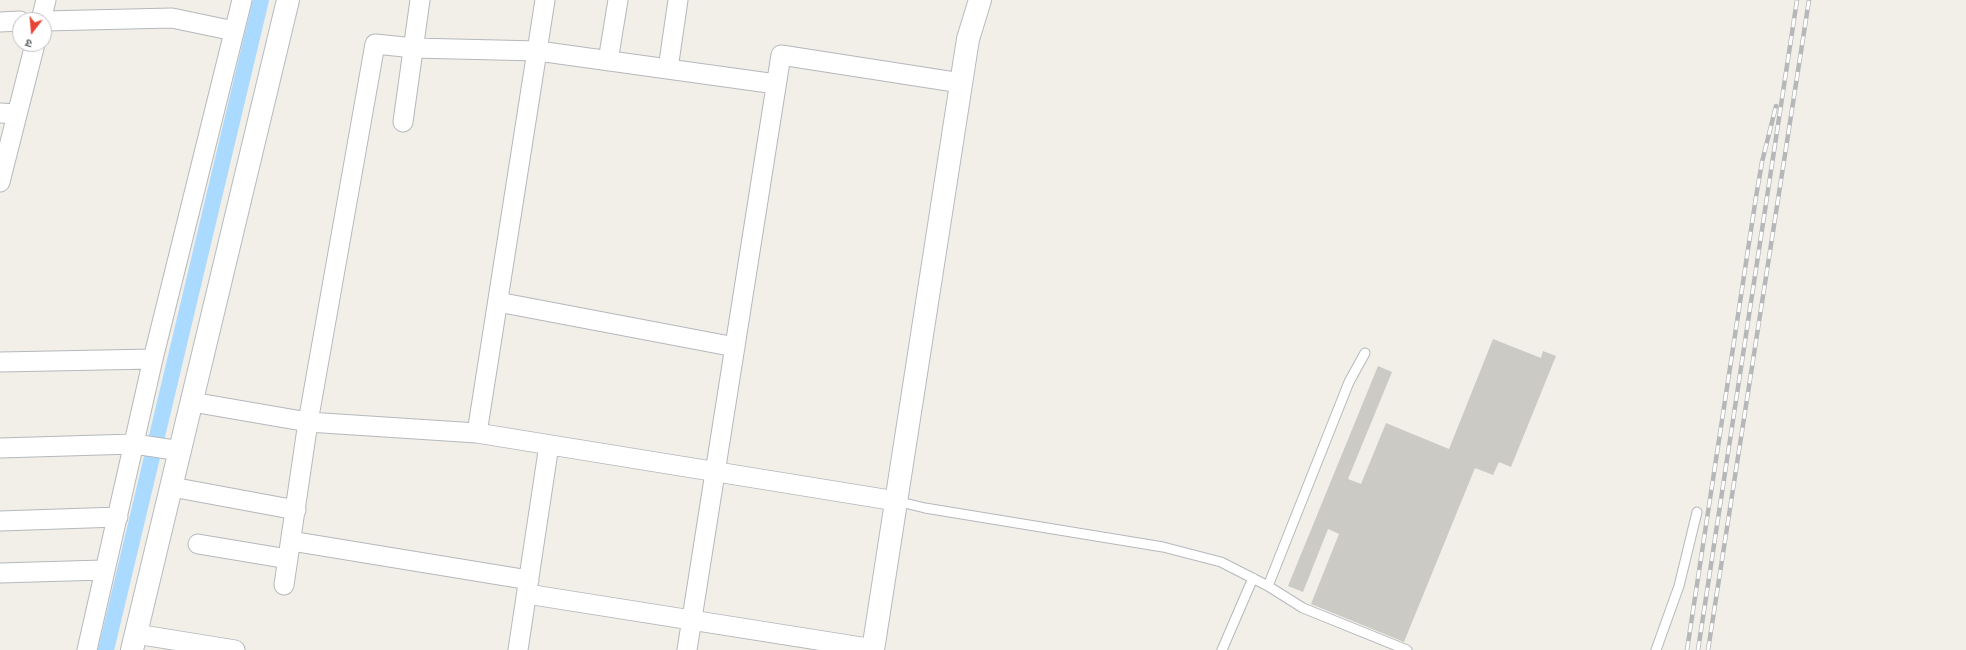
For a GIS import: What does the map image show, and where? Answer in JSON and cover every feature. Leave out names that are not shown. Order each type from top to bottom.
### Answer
[{"type":"street","points":[[44,12],[46,0]]},
{"type":"street","points":[[86,650],[104,570],[139,445],[153,359],[242,0]]},
{"type":"street","points":[[235,650],[134,642],[172,487],[175,450],[192,402],[288,0]]},
{"type":"street","points":[[403,122],[420,0]]},
{"type":"street","points":[[477,433],[545,0]]},
{"type":"street","points":[[608,61],[618,0]]},
{"type":"street","points":[[668,69],[678,0]]},
{"type":"street","points":[[198,544],[289,550],[528,587],[692,620],[874,650],[968,39],[980,0]]},
{"type":"street","points":[[52,20],[172,18],[234,31]]},
{"type":"street","points":[[0,22],[12,21]]},
{"type":"street","points":[[284,585],[308,422],[375,44],[414,48],[538,51],[776,84]]},
{"type":"street","points":[[0,182],[8,113],[32,52]]},
{"type":"street","points":[[687,650],[780,54],[961,83]]},
{"type":"street","points":[[498,302],[735,347]]},
{"type":"street","points":[[0,362],[153,359]]},
{"type":"street","points":[[192,402],[308,422],[477,433],[896,501]]},
{"type":"street","points":[[0,448],[139,445],[175,450]]},
{"type":"street","points":[[518,650],[549,445]]},
{"type":"street","points":[[172,487],[296,510]]},
{"type":"street","points":[[0,521],[118,518]]},
{"type":"street","points":[[0,573],[104,570]]},
{"type":"lane","points":[[1268,586],[1349,382],[1365,353]]},
{"type":"lane","points":[[896,501],[925,508],[1163,547],[1221,562],[1268,586],[1303,608],[1407,650]]},
{"type":"lane","points":[[1656,650],[1679,586],[1697,512]]},
{"type":"lane","points":[[1222,650],[1253,578]]},
{"type":"building","points":[[1493,339],[1541,358],[1543,351],[1556,356],[1511,467],[1499,462],[1493,475],[1475,468],[1404,642],[1311,604],[1339,534],[1328,529],[1303,592],[1288,586],[1378,366],[1392,372],[1348,479],[1361,484],[1386,423],[1449,449]]},
{"type":"waterway","points":[[106,650],[261,0]]},
{"type":"railway","points":[[1698,650],[1797,0]]},
{"type":"railway","points":[[1708,650],[1809,0]]},
{"type":"railway","points":[[1687,650],[1756,197],[1762,162],[1776,106]]}]
